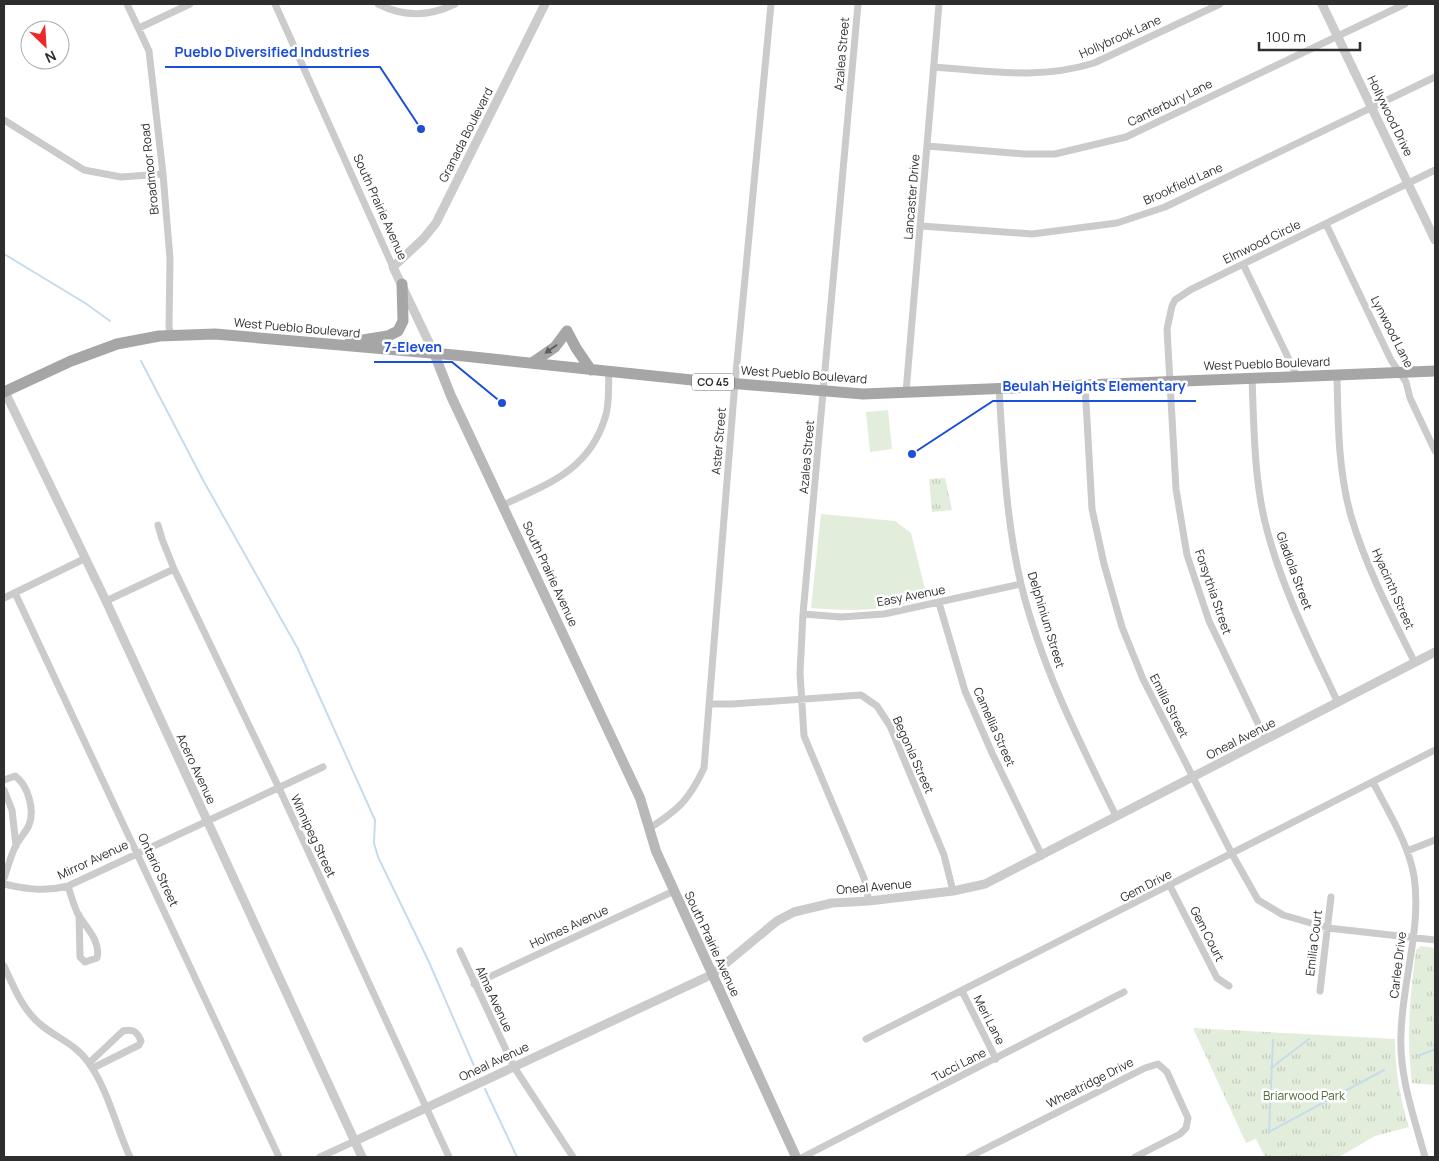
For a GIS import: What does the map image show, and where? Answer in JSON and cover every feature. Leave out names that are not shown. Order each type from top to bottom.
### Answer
[{"type":"main road","points":[[334,345],[384,337],[398,331],[403,321],[402,284]]},
{"type":"main road","points":[[532,364],[555,347],[567,331],[591,370]]},
{"type":"main road","name":"West Pueblo Boulevard","points":[[4,392],[95,351],[141,338],[215,334],[824,392],[906,392],[1435,371]]},
{"type":"main road","name":"South Prairie Avenue","points":[[434,354],[451,396],[636,789],[656,851],[796,1157]]},
{"type":"street","name":"Broadmoor Road","points":[[127,4],[149,52],[163,174],[170,259],[169,327],[171,336]]},
{"type":"street","points":[[139,28],[190,4]]},
{"type":"street","name":"South Prairie Avenue","points":[[275,4],[434,354]]},
{"type":"street","points":[[378,4],[411,15],[438,12],[455,4]]},
{"type":"street","name":"Granada Boulevard","points":[[393,267],[423,239],[436,223],[545,4]]},
{"type":"street","name":"Aster Street","points":[[650,828],[675,812],[693,791],[704,768],[736,384],[771,4]]},
{"type":"street","name":"Azalea Street","points":[[858,4],[803,614],[800,698],[804,736],[864,878],[869,901]]},
{"type":"street","name":"Lancaster Drive","points":[[906,392],[940,4]]},
{"type":"street","name":"Hollybrook Lane","points":[[934,67],[1033,74],[1074,69],[1094,63],[1220,4]]},
{"type":"street","name":"Hollywood Drive","points":[[1322,4],[1435,240]]},
{"type":"street","name":"Canterbury Lane","points":[[927,146],[1024,154],[1055,154],[1126,137],[1405,4]]},
{"type":"street","name":"Brookfield Lane","points":[[921,226],[1032,234],[1117,223],[1165,207],[1435,77]]},
{"type":"street","points":[[4,120],[84,170],[121,177],[163,174]]},
{"type":"street","name":"Elmwood Circle","points":[[1169,382],[1167,320],[1175,300],[1190,290],[1435,170]]},
{"type":"street","name":"Lynwood Lane","points":[[1326,224],[1399,373],[1406,382],[1410,398],[1435,451]]},
{"type":"street","points":[[1243,264],[1297,376]]},
{"type":"street","points":[[503,505],[561,477],[580,462],[592,446],[606,417],[608,371]]},
{"type":"street","name":"Hyacinth Street","points":[[1337,375],[1340,457],[1350,514],[1368,568],[1415,663]]},
{"type":"street","name":"Gladiola Street","points":[[1252,378],[1258,481],[1267,529],[1282,579],[1338,704]]},
{"type":"street","name":"Forsythia Street","points":[[1169,382],[1176,489],[1188,555],[1209,620],[1266,740]]},
{"type":"street","name":"Emilia Street","points":[[1085,385],[1092,510],[1104,564],[1122,627],[1143,680],[1232,854],[1258,900],[1283,915],[1328,928],[1435,940]]},
{"type":"street","name":"Delphinium Street","points":[[999,388],[1003,459],[1011,530],[1021,584],[1034,628],[1066,717],[1116,816]]},
{"type":"street","name":"Acero Avenue","points":[[4,392],[106,601],[362,1157]]},
{"type":"street","name":"Winnipeg Street","points":[[158,525],[174,569],[279,788],[449,1157]]},
{"type":"street","points":[[4,598],[84,559]]},
{"type":"street","points":[[106,601],[174,569]]},
{"type":"street","name":"Easy Avenue","points":[[803,614],[841,617],[884,614],[1021,584]]},
{"type":"street","name":"Ontario Street","points":[[16,593],[279,1157]]},
{"type":"street","name":"Camellia Street","points":[[939,603],[965,691],[992,754],[1042,856]]},
{"type":"street","name":"Oneal Avenue","points":[[320,1157],[713,974],[777,921],[794,912],[832,903],[869,901],[954,891],[984,884],[1338,704],[1435,652]]},
{"type":"street","name":"Begonia Street","points":[[710,704],[861,695],[877,706],[890,726],[944,855],[954,891]]},
{"type":"street","name":"Gem Drive","points":[[866,1039],[1435,750]]},
{"type":"street","name":"Mirror Avenue","points":[[4,884],[34,890],[51,890],[68,886],[323,767]]},
{"type":"street","points":[[4,780],[15,776],[20,780],[30,800],[31,812],[29,824],[16,846],[4,878]]},
{"type":"street","name":"Carlee Drive","points":[[1373,782],[1407,851],[1414,885],[1416,911],[1400,1035],[1404,1077],[1425,1157]]},
{"type":"street","points":[[4,790],[12,810],[16,846]]},
{"type":"street","points":[[1407,851],[1435,840]]},
{"type":"street","points":[[68,886],[79,915],[98,947],[98,958],[90,962],[85,962],[80,957],[79,915]]},
{"type":"street","name":"Gem Court","points":[[1170,886],[1217,978],[1229,986]]},
{"type":"street","name":"Holmes Avenue","points":[[474,984],[674,891]]},
{"type":"street","name":"Emilia Court","points":[[1320,992],[1331,897]]},
{"type":"street","name":"Alma Avenue","points":[[460,951],[514,1067],[573,1157]]},
{"type":"street","points":[[4,966],[19,998],[30,1014],[41,1025],[79,1050],[91,1066],[130,1157]]},
{"type":"street","name":"Meri Lane","points":[[962,991],[996,1058]]},
{"type":"street","name":"Tucci Lane","points":[[803,1157],[1124,992]]},
{"type":"street","points":[[123,1030],[130,1030],[139,1035],[141,1041],[139,1045],[91,1066],[123,1030]]},
{"type":"street","name":"Wheatridge Drive","points":[[969,1157],[1145,1068],[1158,1064],[1167,1072],[1188,1118],[1186,1128],[1180,1134],[1135,1157]]},
{"type":"green space","points":[[888,410],[892,449],[870,452],[866,412]]},
{"type":"green space","points":[[945,478],[952,510],[932,512],[929,479]]},
{"type":"green space","points":[[821,514],[895,521],[911,533],[927,597],[884,608],[840,610],[811,608]]},
{"type":"green space","points":[[1421,946],[1435,948],[1435,1085],[1412,1083],[1410,1065],[1409,1032],[1411,1001],[1416,950]]},
{"type":"green space","name":"Briarwood Park","points":[[1193,1028],[1395,1039],[1399,1084],[1409,1127],[1375,1136],[1339,1157],[1265,1157],[1256,1139],[1246,1143]]},
{"type":"waterway","points":[[4,254],[85,303],[110,321]]},
{"type":"waterway","points":[[141,361],[203,480],[298,649],[375,820],[374,843],[378,857],[429,962],[478,1075]]},
{"type":"waterway","points":[[1271,1068],[1309,1039]]},
{"type":"waterway","points":[[1269,1132],[1273,1040]]},
{"type":"waterway","points":[[1418,1056],[1435,1049]]},
{"type":"waterway","points":[[1269,1132],[1384,1070]]},
{"type":"waterway","points":[[485,1089],[517,1157]]},
{"type":"place","name":"Pueblo Diversified Industries","points":[[421,129]]},
{"type":"place","name":"7-Eleven","points":[[502,403]]},
{"type":"place","name":"Beulah Heights Elementary","points":[[912,454]]}]
